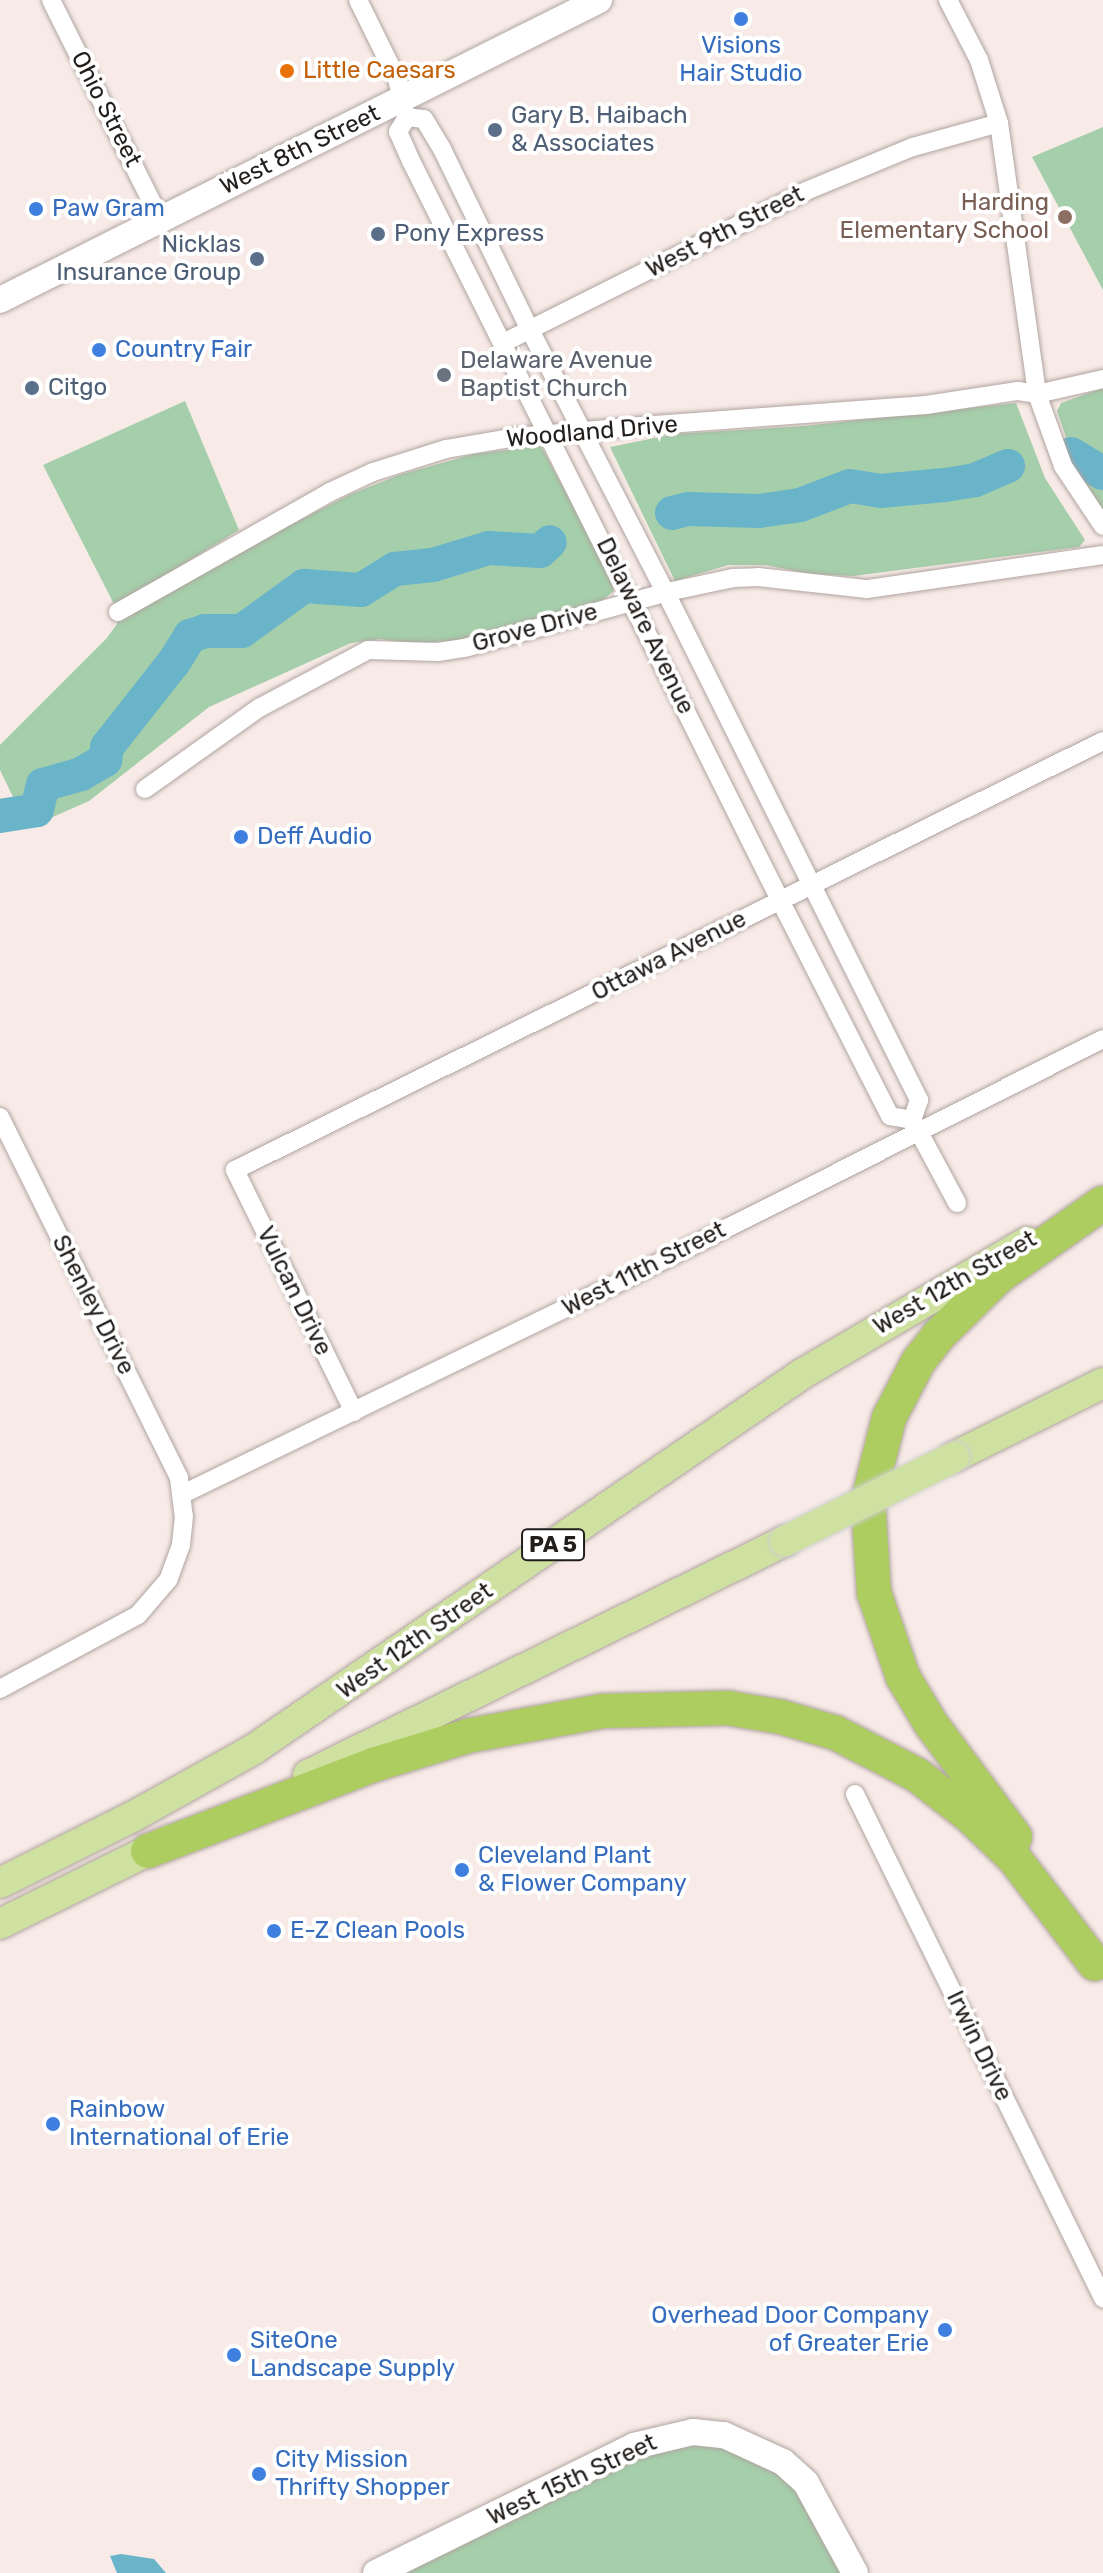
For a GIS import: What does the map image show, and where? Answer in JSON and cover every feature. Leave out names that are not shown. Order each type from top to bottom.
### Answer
[{"type":"highway","points":[[1099,1970],[1039,1872],[931,1724],[903,1677],[874,1593],[867,1530],[868,1501],[879,1445],[918,1362],[977,1294],[1103,1202]]},
{"type":"highway","points":[[148,1851],[373,1765],[467,1736],[603,1711],[728,1708],[781,1717],[836,1733],[917,1775],[969,1815],[1014,1858],[1099,1970]]},
{"type":"main road","name":"West 8th Street","points":[[0,300],[160,219],[404,108],[599,0]]},
{"type":"main road","name":"West 12th Street","points":[[0,1883],[132,1817],[254,1749],[802,1374],[973,1271],[1103,1202]]},
{"type":"main road","points":[[0,1924],[456,1704],[1103,1383]]},
{"type":"main road","name":"West 15th Street","points":[[376,2573],[634,2446],[693,2432],[724,2435],[783,2462],[806,2483],[855,2573]]},
{"type":"street","name":"Ohio Street","points":[[51,0],[160,219]]},
{"type":"street","name":"Delaware Avenue","points":[[358,0],[397,79],[404,108],[398,132],[890,1116],[916,1126]]},
{"type":"street","points":[[948,0],[984,70],[999,123],[1037,394],[1063,466],[1103,526]]},
{"type":"street","name":"Delaware Avenue","points":[[404,108],[424,119],[442,149],[530,330],[666,593],[919,1100],[916,1126],[957,1203]]},
{"type":"street","name":"West 9th Street","points":[[503,343],[859,167],[913,147],[999,123]]},
{"type":"street","name":"Woodland Drive","points":[[118,612],[227,547],[373,472],[446,449],[550,435],[926,405],[1018,391],[1037,394],[1103,379]]},
{"type":"street","name":"Grove Drive","points":[[145,789],[259,708],[368,650],[438,652],[468,647],[733,578],[758,577],[867,589],[1103,555]]},
{"type":"street","name":"Ottawa Avenue","points":[[235,1170],[1103,741]]},
{"type":"street","name":"West 11th Street","points":[[183,1494],[354,1412],[916,1126],[1103,1039]]},
{"type":"street","name":"Shenley Drive","points":[[0,1117],[152,1421],[183,1494]]},
{"type":"street","name":"Vulcan Drive","points":[[235,1170],[354,1412]]},
{"type":"street","points":[[0,1689],[120,1627],[156,1598],[168,1580],[181,1545],[183,1494]]},
{"type":"street","name":"Irwin Drive","points":[[855,1794],[1103,2298]]},
{"type":"green space","points":[[1103,127],[1103,290],[1032,157]]},
{"type":"green space","points":[[1103,388],[1103,511],[1078,472],[1057,411],[1061,403]]},
{"type":"green space","points":[[185,401],[239,530],[130,597],[229,556],[349,495],[399,475],[474,454],[541,446],[604,563],[613,583],[613,592],[600,602],[455,641],[408,643],[380,639],[351,643],[209,707],[89,801],[28,828],[0,770],[0,745],[106,639],[117,624],[118,612],[43,465]]},
{"type":"green space","points":[[1016,403],[1045,478],[1085,540],[1079,547],[853,576],[812,574],[765,565],[728,565],[675,581],[610,447],[675,434],[804,426]]},
{"type":"green space","points":[[701,2442],[739,2451],[772,2468],[802,2494],[845,2573],[400,2573],[632,2457]]},
{"type":"water","points":[[121,2554],[154,2559],[166,2573],[117,2573],[110,2556]]},
{"type":"waterway","points":[[1071,454],[1103,473]]},
{"type":"waterway","points":[[672,513],[688,509],[759,511],[800,505],[850,486],[880,491],[945,485],[975,480],[1008,466]]},
{"type":"waterway","points":[[0,816],[37,810],[43,785],[81,774],[105,760],[107,747],[174,662],[190,636],[205,631],[242,631],[304,586],[361,590],[395,569],[433,565],[489,548],[540,551],[550,542]]},
{"type":"place","name":"Visions Hair Studio","points":[[741,19]]},
{"type":"place","name":"Little Caesars","points":[[287,71]]},
{"type":"place","name":"Gary B. Haibach & Associates","points":[[495,130]]},
{"type":"place","name":"Paw Gram","points":[[36,209]]},
{"type":"place","name":"Harding Elementary School","points":[[1065,217]]},
{"type":"place","name":"Pony Express","points":[[378,234]]},
{"type":"place","name":"Nicklas Insurance Group","points":[[257,259]]},
{"type":"place","name":"Country Fair","points":[[99,350]]},
{"type":"place","name":"Delaware Avenue Baptist Church","points":[[444,375]]},
{"type":"place","name":"Citgo","points":[[32,388]]},
{"type":"place","name":"Deff Audio","points":[[241,837]]},
{"type":"place","name":"Cleveland Plant & Flower Company","points":[[462,1870]]},
{"type":"place","name":"E-Z Clean Pools","points":[[274,1931]]},
{"type":"place","name":"Rainbow International of Erie","points":[[53,2124]]},
{"type":"place","name":"Overhead Door Company of Greater Erie","points":[[945,2330]]},
{"type":"place","name":"SiteOne Landscape Supply","points":[[234,2355]]},
{"type":"place","name":"City Mission Thrifty Shopper","points":[[259,2474]]}]
